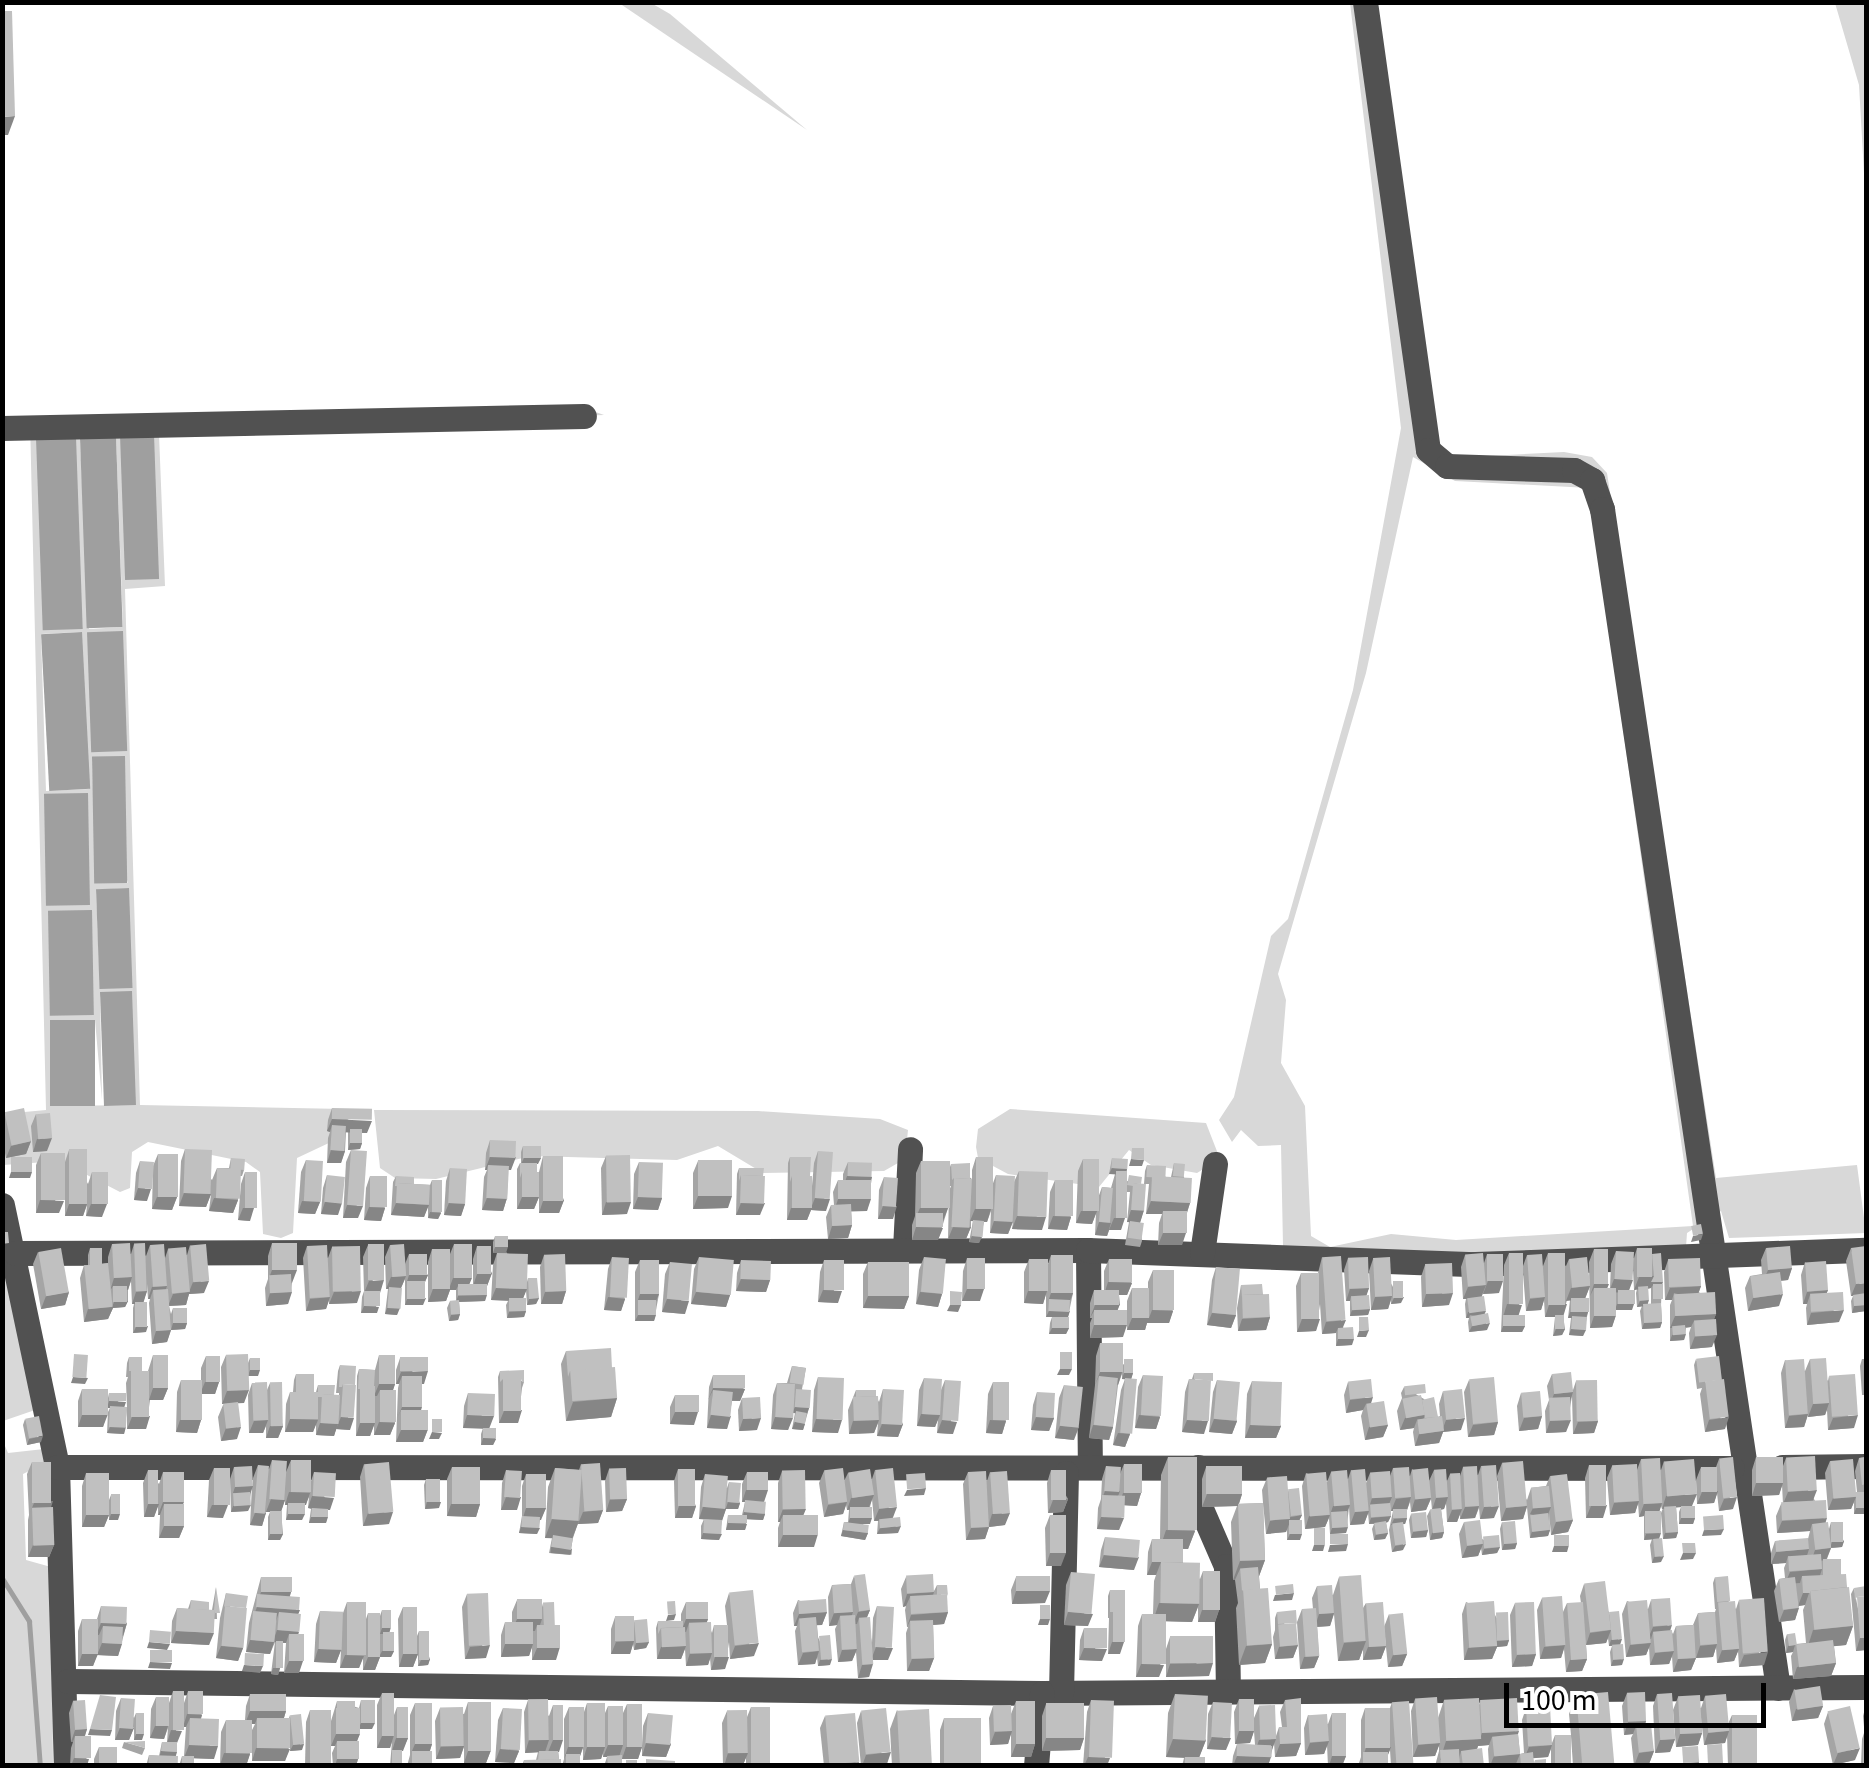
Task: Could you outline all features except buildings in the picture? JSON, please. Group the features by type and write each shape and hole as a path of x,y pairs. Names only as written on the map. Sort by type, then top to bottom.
{"street":[{"path":"1365,2 1428,450 1447,466 1574,470 1598,490 1778,1688"},
{"path":"2,428 584,416"},
{"path":"904,1249 910,1149"},
{"path":"1202,1252 1215,1164"},
{"path":"2,1205 57,1468 68,1681 66,1766"},
{"path":"15,1253 1088,1250 1475,1264 1866,1250"},
{"path":"1036,1766 1051,1693 1078,1463 1088,1250"},
{"path":"57,1468 1078,1463 1198,1467 1866,1466"},
{"path":"1198,1467 1199,1504 1226,1566 1228,1690"},
{"path":"68,1681 1051,1693 1866,1688"}],"shaded area":[{"path":"619,3 651,3 670,14 807,130"},
{"path":"1350,3 1377,3 1434,438 1451,458 1564,452 1592,457 1607,473 1716,1178 1857,1165 1866,1233 1729,1238 1721,1211 1687,1233 1686,1247 1498,1261 1283,1246 1281,1145 1258,1146 1241,1130 1232,1142 1219,1120 1234,1097 1271,936 1288,919 1353,690 1401,428","holes":["1413,457 1455,481 1589,488 1693,1226 1456,1240 1391,1234 1330,1247 1311,1236 1305,1106 1281,1063 1286,1000 1278,974 1366,673"]},
{"path":"1835,3 1866,3 1866,209 1859,85"},
{"path":"582,407 604,415 159,434 165,586 125,589 140,1105 345,1109 331,1142 297,1158 293,1233 281,1238 263,1234 260,1172 246,1162 148,1142 132,1152 130,1188 120,1192 60,1161 3,1165 3,1114 46,1110 30,419","holes":["116,438 123,627 89,629 80,440","81,632 89,789 46,791 41,634","92,758 128,883 96,883","128,888 131,987 100,988 96,890","100,993 134,1105 52,1106 51,1021 95,1020 102,1100"]},
{"path":"154,434 159,579 125,580 120,435"},
{"path":"76,437 83,629 43,630 36,438"},
{"path":"116,437 123,627 87,628 80,438"},
{"path":"123,631 127,751 91,752 87,632"},
{"path":"82,632 90,789 49,791 41,634"},
{"path":"125,756 127,883 94,884 92,757"},
{"path":"88,793 90,905 46,906 44,794"},
{"path":"129,888 132,988 100,989 96,889"},
{"path":"92,910 94,1015 50,1016 48,911"},
{"path":"132,991 136,1105 104,1106 100,992"},
{"path":"50,1020 95,1020 95,1106 50,1106"},
{"path":"1010,1109 1206,1123 1220,1159 1197,1173 1151,1165 1129,1150 1099,1187 1008,1174 978,1158 976,1147 978,1129"},
{"path":"374,1110 758,1111 880,1119 908,1130 905,1159 884,1171 763,1173 718,1146 677,1160 531,1156 436,1179 395,1178 380,1168"},
{"path":"3,1255 35,1410 3,1421"},
{"path":"2,1439 8,1453 44,1449 51,1460 23,1474 26,1560 51,1567 53,1765 3,1765"}],"waterway":[{"path":"2,1578 29,1621 40,1766"}]}
